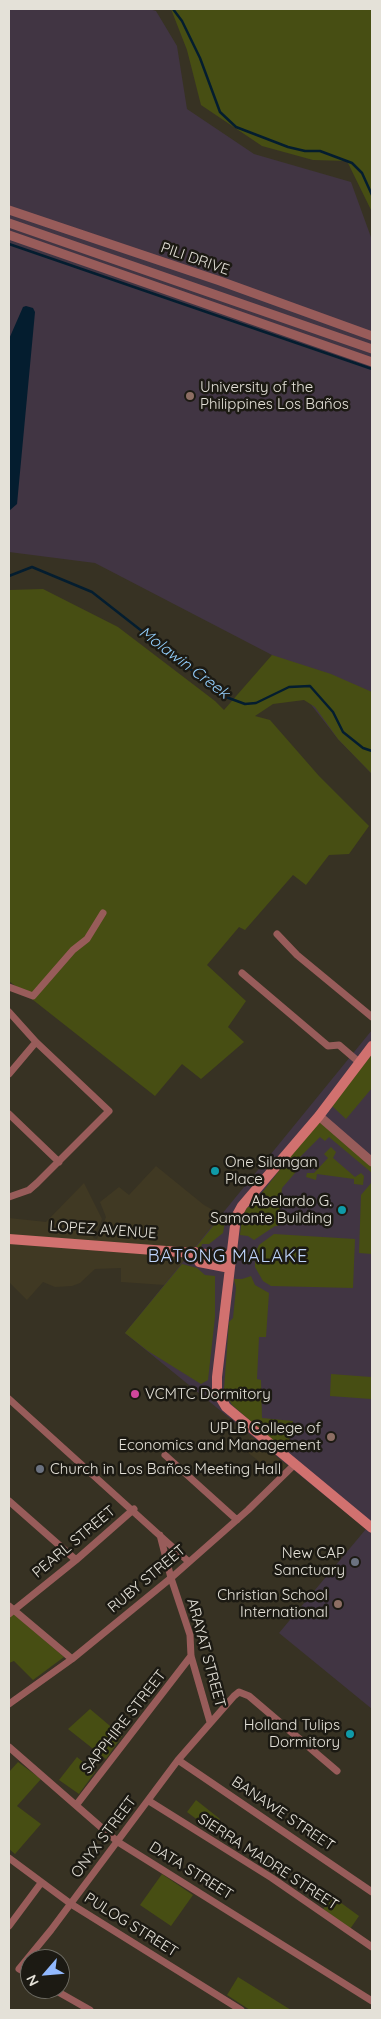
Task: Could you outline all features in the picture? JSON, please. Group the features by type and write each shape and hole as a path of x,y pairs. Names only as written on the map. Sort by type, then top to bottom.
{"main road":[{"path":"372,1046 319,1116 242,1206 236,1217 217,1392 226,1407 372,1528"},
{"name":"LOPEZ AVENUE","path":"9,1239 232,1256"},
{"path":"195,1252 199,1262 230,1268"}],"street":[{"name":"PILI DRIVE","path":"9,210 220,281 372,336"},
{"path":"9,223 372,349"},
{"path":"9,235 372,362"},
{"path":"9,987 33,996 74,950 87,939 102,913"},
{"path":"277,934 297,955 372,1017"},
{"path":"242,973 328,1046 339,1045 360,1063"},
{"path":"9,1012 36,1042 109,1111 60,1162 29,1190 9,1198"},
{"path":"9,1074 36,1042"},
{"path":"9,1114 60,1162"},
{"path":"319,1116 372,1162"},
{"path":"9,1400 134,1509 189,1562"},
{"path":"165,1454 237,1520"},
{"name":"RUBY STREET","path":"9,1704 72,1659 171,1578 237,1520 295,1464"},
{"path":"9,1501 76,1560"},
{"name":"PEARL STREET","path":"10,1610 76,1560 134,1509"},
{"name":"ARAYAT STREET","path":"159,1533 171,1578 190,1635 192,1656 210,1722"},
{"path":"10,1610 72,1659"},
{"name":"SAPPHIRE STREET","path":"77,1804 192,1656"},
{"name":"ONYX STREET","path":"35,1949 118,1842 178,1760 210,1722 239,1692 245,1693 337,1771"},
{"name":"DATA STREET","path":"9,1746 118,1842 372,2001"},
{"name":"BANAWE STREET","path":"178,1760 372,1892"},
{"name":"SIERRA MADRE STREET","path":"148,1801 272,1878 372,1947"},
{"name":"PULOG STREET","path":"10,1862 71,1904 241,2010"},
{"path":"9,1926 41,1884"},
{"path":"70,1999 90,2010"}],"shaded area":[{"name":"University of the Philippines Los Baños","path":"9,9 149,9 156,11 177,46 187,109 254,154 351,182 372,240 372,774 338,739 272,655 95,563 9,552"},
{"path":"372,1030 372,1709 279,1633 366,1529 125,1333"},
{"path":"156,1166 204,1205 222,1215 165,1285 121,1282 121,1268 95,1269 80,1283 72,1286 55,1287 43,1282 27,1300 9,1282 9,1218 46,1222 84,1183 102,1219 93,1238 97,1239 106,1217 100,1202 119,1187 129,1195"},
{"path":"252,1437 287,1465 278,1476 242,1448"}],"green space":[{"path":"171,9 372,9 372,212 347,161 313,160 262,146 201,105 187,50"},
{"path":"43,589 118,627 215,701 224,710 272,655 331,674 372,692 372,774 338,739 315,707 304,700 273,704 255,716 270,720 319,776 369,826 349,854 329,855 306,885 293,875 245,930 239,927 207,965 246,1001 228,1027 244,1042 201,1079 182,1064 155,1096 9,981 9,590"},
{"path":"372,1054 372,1088 346,1119 332,1106"},
{"path":"319,1119 372,1164 372,1173 329,1137 325,1141 320,1137 296,1161 301,1166 282,1188 278,1226 275,1226 254,1240 248,1236 240,1235 242,1217 247,1207 251,1207"},
{"path":"331,1147 336,1152 333,1158 355,1177 361,1173 364,1176 363,1185 354,1184 354,1179 317,1174 316,1180 306,1177 307,1173 314,1173 328,1158 324,1154"},
{"path":"372,1182 372,1254 359,1253 361,1195"},
{"path":"219,1219 225,1222 223,1233 209,1244 202,1244 201,1248 196,1247"},
{"path":"274,1234 355,1239 353,1288 271,1286 263,1281 255,1267 255,1253 259,1245"},
{"path":"182,1264 197,1268 205,1275 215,1276 215,1317 208,1380 201,1384 148,1351 125,1333"},
{"path":"251,1276 255,1285 269,1293 266,1337 259,1337 257,1379 261,1380 262,1418 293,1421 287,1453 232,1405 224,1389 229,1322 233,1318 236,1288 234,1279"},
{"path":"331,1374 371,1377 371,1399 330,1396"},
{"path":"14,1614 64,1657 33,1680 14,1661 9,1663 9,1618"},
{"path":"90,1709 122,1736 106,1759 68,1729"},
{"path":"77,1757 95,1772 79,1794 59,1780"},
{"path":"18,1762 41,1779 17,1806 41,1824 15,1854 9,1849 9,1772"},
{"path":"196,1800 220,1819 211,1830 187,1812"},
{"path":"162,1874 193,1895 171,1926 140,1905"},
{"path":"333,1897 359,1916 350,1929 323,1909"},
{"path":"238,1977 291,2010 250,2010 227,1995"}],"water":[{"path":"23,307 33,308 35,312 17,504 9,511 9,339"}],"waterway":[{"path":"173,9 182,21 200,58 220,112 236,127 288,147 305,151 320,151 352,163 362,173 372,195"},
{"path":"9,244 372,369"},
{"name":"Molawin Creek","path":"9,576 32,567 92,592 226,697 245,704 256,703 289,687 310,686 333,712 343,732 363,748 372,751"}],"place":[{"name":"University of the Philippines Los Baños","path":"190,396"},
{"name":"One Silangan Place","path":"215,1171"},
{"name":"Abelardo G. Samonte Building","path":"342,1210"},
{"name":"VCMTC Dormitory","path":"135,1394"},
{"name":"UPLB College of Economics and Management","path":"331,1437"},
{"name":"Church in Los Baños Meeting Hall","path":"40,1469"},
{"name":"New CAP Sanctuary","path":"355,1562"},
{"name":"Christian School International","path":"338,1604"},
{"name":"Holland Tulips Dormitory","path":"350,1734"}],"district":[{"name":"BATONG MALAKE","path":"228,1257"}]}
